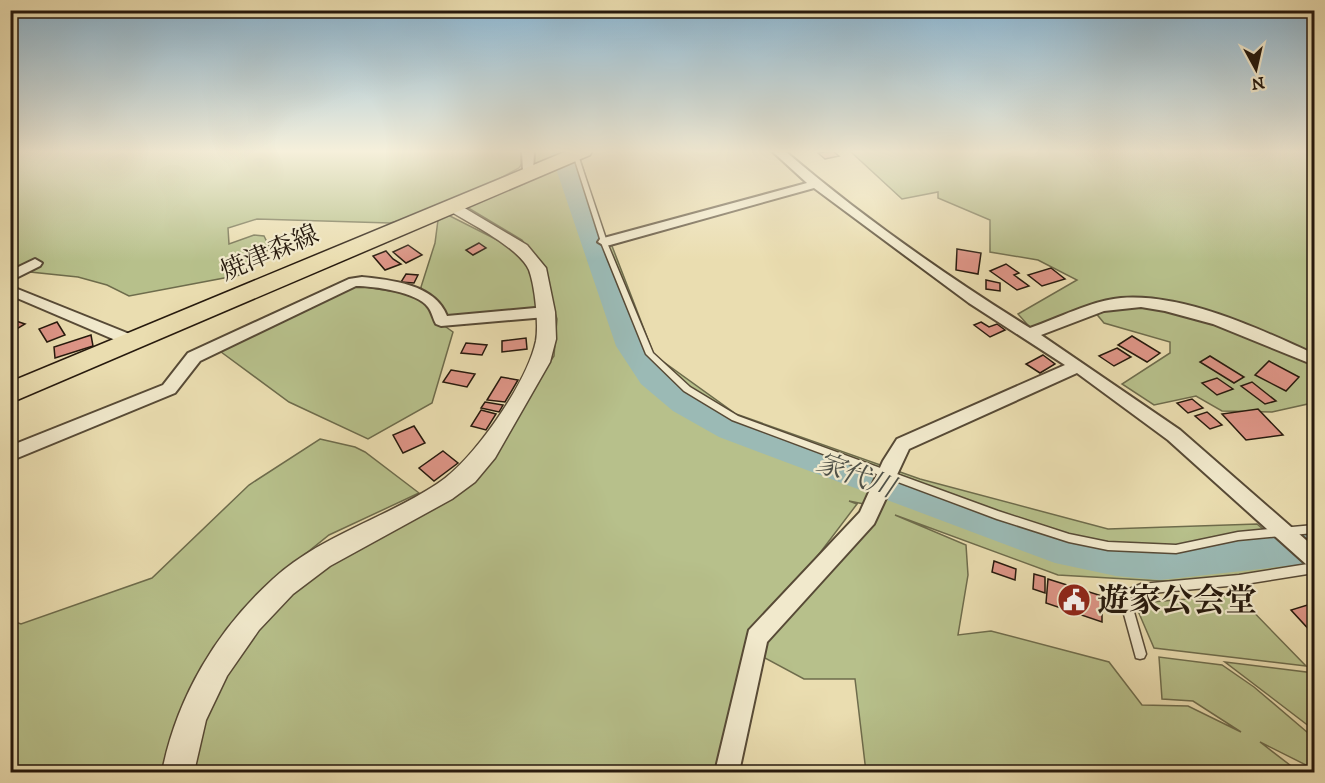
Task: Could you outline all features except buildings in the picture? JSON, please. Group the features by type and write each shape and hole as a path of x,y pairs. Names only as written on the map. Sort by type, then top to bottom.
{"main road":[{"name":"焼津森線","path":"10,393 451,205 482,188"}],"street":[{"path":"605,242 803,188"},
{"path":"821,188 974,300 1078,366 1174,435 1314,558"},
{"path":"178,772 192,718 217,666 249,621 284,586 321,558 444,492 467,475 487,452 540,362 546,339 546,312 537,268 521,249 451,205"},
{"path":"10,277 34,263"},
{"path":"10,454 169,388 194,357 354,282 364,281 418,292 434,303 441,321 546,312"},
{"path":"10,290 132,341"},
{"path":"1029,334 1119,303 1139,302 1171,308 1260,335 1314,360"},
{"path":"727,772 757,637 867,518 878,500 895,454 903,444 1078,366"}],"lane":[{"path":"589,188 605,242 636,325 650,354 687,389 735,418 997,515 1069,538 1108,546 1176,549 1288,535 1314,529"},
{"path":"1140,654 1124,596 1141,589 1239,580 1314,568"}],"green space":[{"path":"11,188 483,188 443,209 390,223 257,219 228,228 229,244 254,235 264,236 270,248 240,275 129,296 107,285 78,277 11,270"},
{"path":"504,188 589,188 605,242 612,246 654,355 736,414 920,479 1108,529 1257,524 1305,565 1239,580 1161,581 1058,575 895,515 966,545 968,575 958,635 991,631 1109,662 1142,705 1188,706 1241,732 1193,701 1162,699 1159,657 1222,665 1254,687 1314,738 1314,769 1260,742 1299,772 866,772 855,679 804,679 754,652 740,715 733,772 180,772 190,725 279,595 472,474 554,356 557,319 541,266 522,240 465,206","holes":["849,501 874,506 810,566 857,504"]},
{"path":"890,188 1314,188 1314,396 1312,403 1272,412 1222,411 1196,396 1154,405 1122,384 1170,353 1170,342 1104,323 1094,311 1034,332 1018,314 1077,280 1038,260 990,252 990,220 938,198 938,192 902,199"},
{"path":"448,215 517,250 538,273 546,307 439,322 453,332 432,403 368,439 289,402 217,349 353,285 423,296 421,287 435,243 438,220"},
{"path":"320,439 355,447 365,452 419,493 329,535 262,589 198,687 177,772 11,772 10,620 21,624 152,578 249,485"},
{"path":"1237,595 1306,666 1154,648 1138,611 1139,603"},
{"path":"1225,662 1314,673 1314,730"}],"waterway":[{"name":"家代川","path":"573,188 629,346 651,377 683,404 730,429 1055,548 1116,561 1160,565 1314,548"}],"place":[{"name":"遊家公会堂","path":"1074,600"}]}
